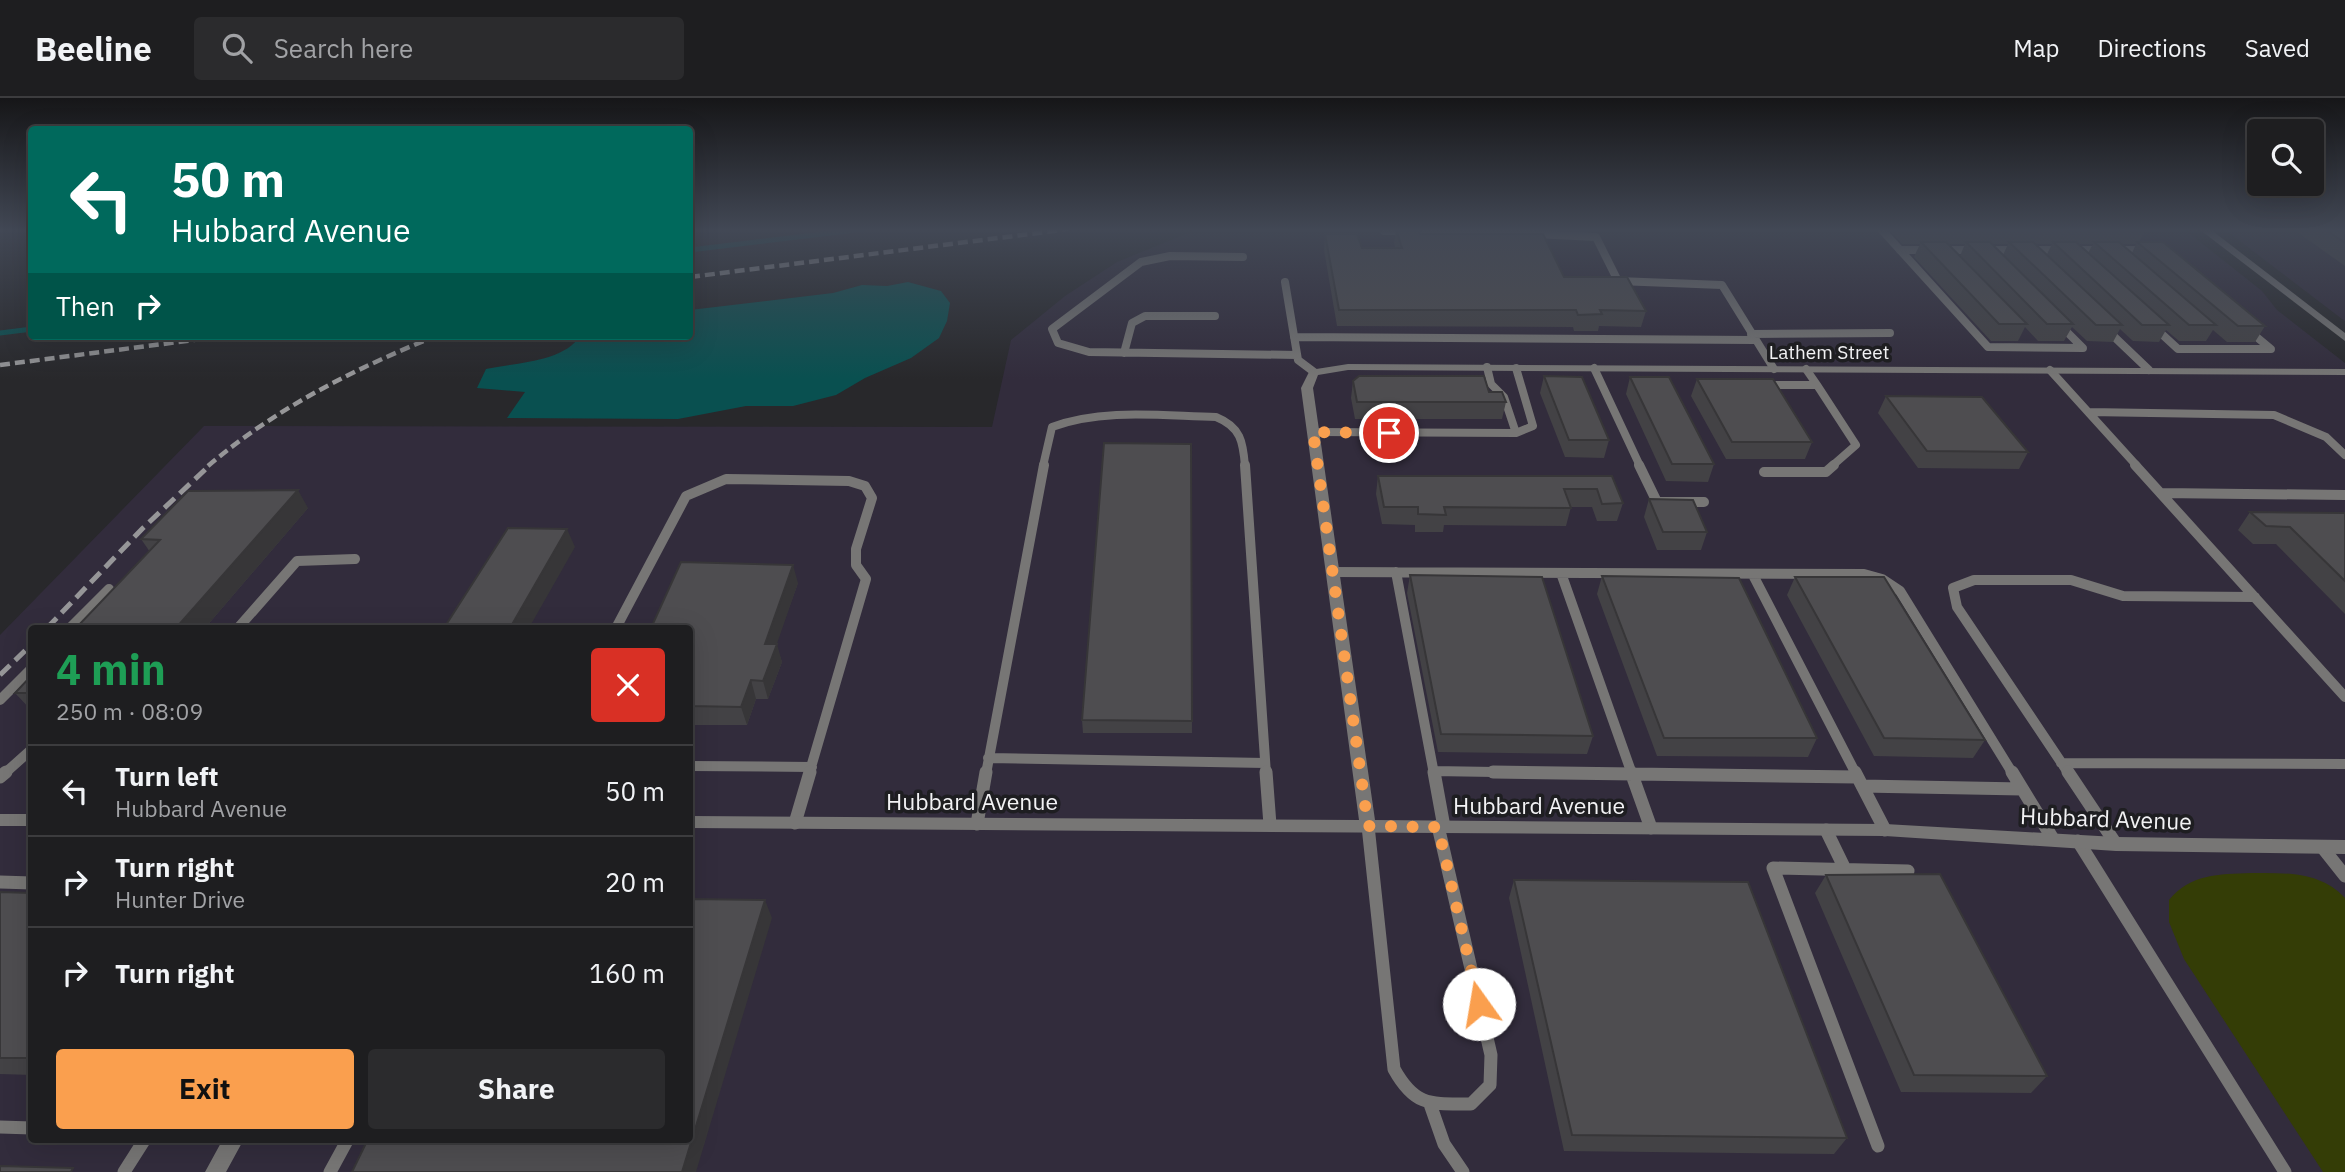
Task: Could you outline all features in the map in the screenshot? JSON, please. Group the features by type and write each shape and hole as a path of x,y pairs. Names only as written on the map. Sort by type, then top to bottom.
{"street":[{"path":"2270,279 2343,335"},
{"name":"Lathem Street","path":"1314,372 1348,366 1594,368 1693,373 1774,369 2345,372"},
{"path":"1314,372 1307,388 1368,826"},
{"path":"0,820 28,820"},
{"name":"Hubbard Avenue","path":"693,822 1885,830 2116,844 2345,847"},
{"path":"215,1172 232,1143"}],"lane":[{"path":"1118,279 1052,328 1058,342 1089,352 1297,355"},
{"path":"1617,279 1722,285 1774,369"},
{"path":"1926,279 1988,347 2083,348 2054,318"},
{"path":"1285,282 1295,328 1298,360 1314,372"},
{"path":"1124,353 1132,323 1145,316 1214,316"},
{"path":"2149,322 2178,349 2271,349 2240,322"},
{"path":"2101,324 2149,370"},
{"path":"1294,337 1753,337 1889,333"},
{"path":"2026,338 2035,348"},
{"path":"2215,340 2226,349"},
{"path":"1487,367 1491,384 1504,397 1516,433"},
{"path":"1313,432 1516,433 1533,426 1516,368"},
{"path":"1594,368 1657,502 1704,502"},
{"path":"1764,472 1826,472 1856,444 1806,369"},
{"path":"2050,370 2345,697"},
{"path":"1751,385 1816,385"},
{"path":"2089,412 2274,415 2326,438 2345,456"},
{"path":"977,824 1030,530 1052,427 1060,422 1085,418 1216,417 1230,422 1243,441 1270,825"},
{"path":"618,625 686,496 726,479 849,481 865,486 872,498 856,549 856,565 866,579 795,823"},
{"path":"2161,493 2345,495"},
{"path":"241,625 297,561 355,559"},
{"path":"1331,572 1864,574 1882,579 1900,591 2053,839"},
{"path":"1368,826 1394,1069 1405,1092 1430,1104 1471,1104 1490,1085 1491,1055 1441,827 1396,572"},
{"path":"1562,573 1651,828"},
{"path":"1753,575 1885,830"},
{"path":"2116,844 1957,607 1954,588 1974,580 2071,580 2123,596 2255,597"},
{"path":"73,625 109,589"},
{"path":"0,700 28,672"},
{"path":"1,773 28,752"},
{"path":"988,758 1265,763"},
{"path":"2061,763 2345,764"},
{"path":"693,766 812,767"},
{"path":"1433,771 1632,773 2022,789"},
{"path":"1826,830 1845,869"},
{"path":"2078,841 2285,1172"},
{"path":"2322,847 2345,876"},
{"path":"1878,1146 1773,868 1908,871"},
{"path":"0,882 28,883"},
{"path":"1430,1104 1444,1144 1463,1172"},
{"path":"0,1128 28,1128"},
{"path":"124,1172 142,1143"},
{"path":"330,1172 346,1143"}],"shaded area":[{"path":"1091,279 2247,279 2262,291 2277,310 2345,363 2345,1172 0,1172 0,635 204,426 992,427 1011,340 1065,296"},
{"path":"2290,279 2345,279 2345,321"}],"green space":[{"path":"2251,873 2313,878 2335,889 2345,898 2345,1172 2323,1172 2184,959 2169,922 2169,900 2186,885 2206,877"}],"water":[{"path":"908,282 941,291 950,303 947,321 939,338 911,358 865,378 836,395 793,406 746,406 678,419 507,418 525,392 477,388 486,369 551,356 573,345 577,340 693,340 693,310 833,293 862,285 887,286"}],"building":[{"path":"1333,279 1628,279 1646,311 1600,310 1602,314 1578,315 1576,310 1339,310"},
{"path":"1956,279 1983,279 2027,324 1999,324"},
{"path":"2003,279 2028,279 2073,324 2047,324"},
{"path":"2048,279 2073,279 2122,325 2096,325"},
{"path":"2093,279 2118,279 2169,325 2142,325"},
{"path":"2136,279 2162,279 2216,325 2189,325"},
{"path":"2182,279 2208,279 2265,326 2238,326"},
{"path":"1359,376 1484,376 1489,392 1502,392 1506,402 1357,402 1353,381"},
{"path":"1544,376 1582,377 1609,440 1569,440"},
{"path":"1630,377 1669,377 1714,464 1672,464"},
{"path":"1697,379 1773,379 1812,442 1732,442"},
{"path":"1886,396 1982,397 2028,452 1927,451"},
{"path":"1104,443 1191,444 1192,721 1082,720"},
{"path":"1378,476 1612,476 1623,503 1602,504 1597,489 1564,489 1571,508 1444,507 1446,515 1418,514 1418,507 1384,507"},
{"path":"298,490 179,625 79,625 160,540 141,539 188,491"},
{"path":"1649,499 1693,500 1707,532 1663,532"},
{"path":"2250,512 2345,513 2345,581 2290,527 2266,526"},
{"path":"508,528 567,529 512,625 446,625"},
{"path":"681,562 793,565 765,644 777,644 763,681 751,680 741,707 693,706 693,625 652,625"},
{"path":"1410,575 1542,577 1593,736 1441,734"},
{"path":"1602,576 1739,578 1817,738 1664,738"},
{"path":"1795,577 1884,577 1985,740 1884,738"},
{"path":"28,679 28,693 15,693"},
{"path":"1940,874 2047,1076 1914,1075 1826,875"},
{"path":"1514,880 1748,882 1847,1138 1572,1135"},
{"path":"0,892 28,893 28,1058 0,1058"},
{"path":"693,899 765,900 693,1136"},
{"path":"366,1143 691,1143 682,1172 352,1172"},
{"path":"0,1166 73,1168 71,1172 0,1172"}],"waterway":[{"path":"0,333 28,330"}],"railway":[{"path":"0,365 194,340"},
{"path":"208,466 288,408 346,376 427,340"},
{"path":"50,625 143,528 210,465"},
{"path":"0,675 28,648"}],"route":[{"path":"1389,433 1313,432 1368,826 1438,827 1479,1004"}]}
